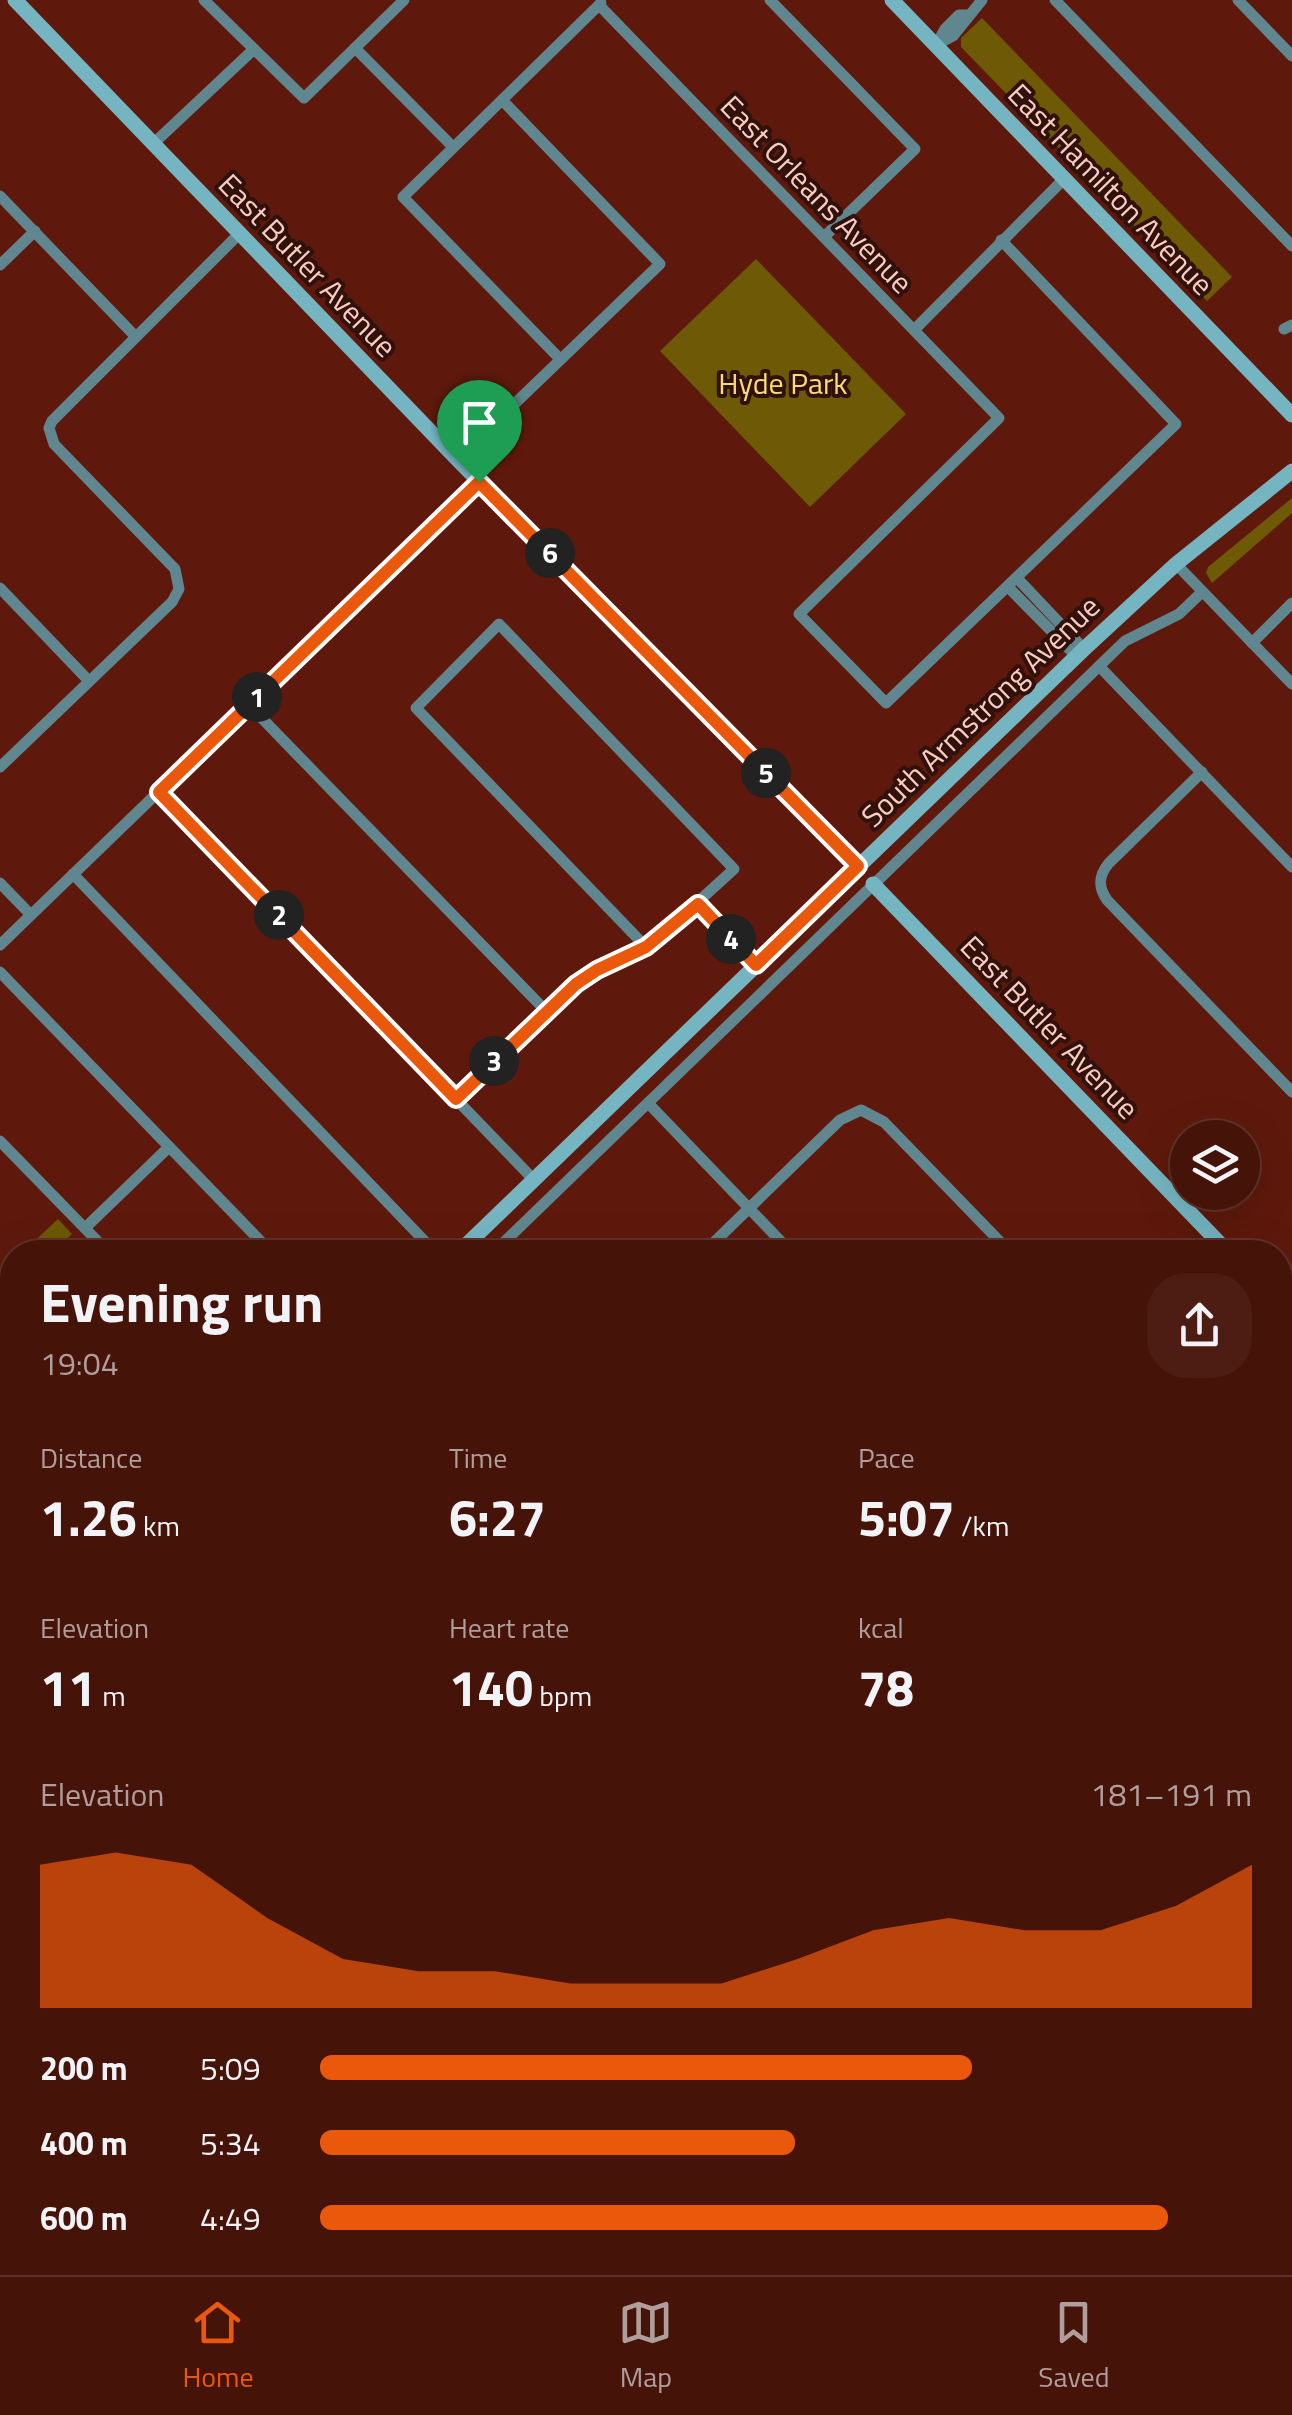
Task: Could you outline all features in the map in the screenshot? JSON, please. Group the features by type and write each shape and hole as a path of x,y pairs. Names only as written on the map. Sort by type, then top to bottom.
{"street":[{"path":"0,12 14,0"},
{"name":"East Butler Avenue","path":"14,0 479,482 858,866"},
{"path":"204,0 304,98 398,2"},
{"path":"770,0 915,149 824,237"},
{"name":"East Hamilton Avenue","path":"892,0 1292,415"},
{"path":"936,45 953,36 982,0"},
{"path":"1055,0 1292,246"},
{"path":"1238,0 1292,56"},
{"path":"560,359 403,197 601,3"},
{"name":"East Orleans Avenue","path":"601,3 999,418 799,614 886,703 1012,582"},
{"path":"355,48 453,148"},
{"path":"153,144 254,49"},
{"path":"457,459 660,264 502,100"},
{"path":"914,330 1063,180"},
{"path":"0,196 136,336"},
{"path":"0,265 34,231"},
{"path":"0,767 172,602 180,582 174,569 54,444 49,428 56,415 240,233"},
{"path":"1001,240 1176,424 1012,582 1080,653"},
{"name":"South Armstrong Avenue","path":"471,1240 1080,653 1176,564 1292,471"},
{"path":"0,945 479,482"},
{"path":"1176,564 1292,684"},
{"path":"0,588 90,681"},
{"name":"South Armstrong Avenue","path":"506,1240 1130,637 1179,614 1202,592"},
{"path":"1252,643 1292,603"},
{"path":"456,1099 586,977 646,947 734,869 500,624 416,708 646,947"},
{"path":"1099,666 1292,866"},
{"path":"249,704 546,1012"},
{"path":"1202,772 1109,863 1100,879 1107,900 1292,1092"},
{"path":"159,792 534,1180"},
{"path":"74,874 424,1240"},
{"path":"0,884 31,915"},
{"name":"East Butler Avenue","path":"873,884 1216,1240"},
{"path":"698,904 756,965"},
{"path":"0,972 258,1240"},
{"path":"648,1104 780,1240"},
{"path":"716,1240 840,1120 861,1110 884,1122 998,1240"},
{"path":"0,1141 96,1240"},
{"path":"85,1228 169,1147"}],"green space":[{"path":"982,18 1232,277 1207,301 961,47 961,38"},
{"name":"Hyde Park","path":"756,259 906,414 810,507 660,351"},
{"path":"1292,498 1292,513 1212,583 1206,573 1208,567"},
{"path":"58,1219 72,1234 66,1240 36,1240"}],"route":[{"path":"479,482 858,866 756,965 698,904 646,947 576,984 456,1099 159,792 479,482"}]}
